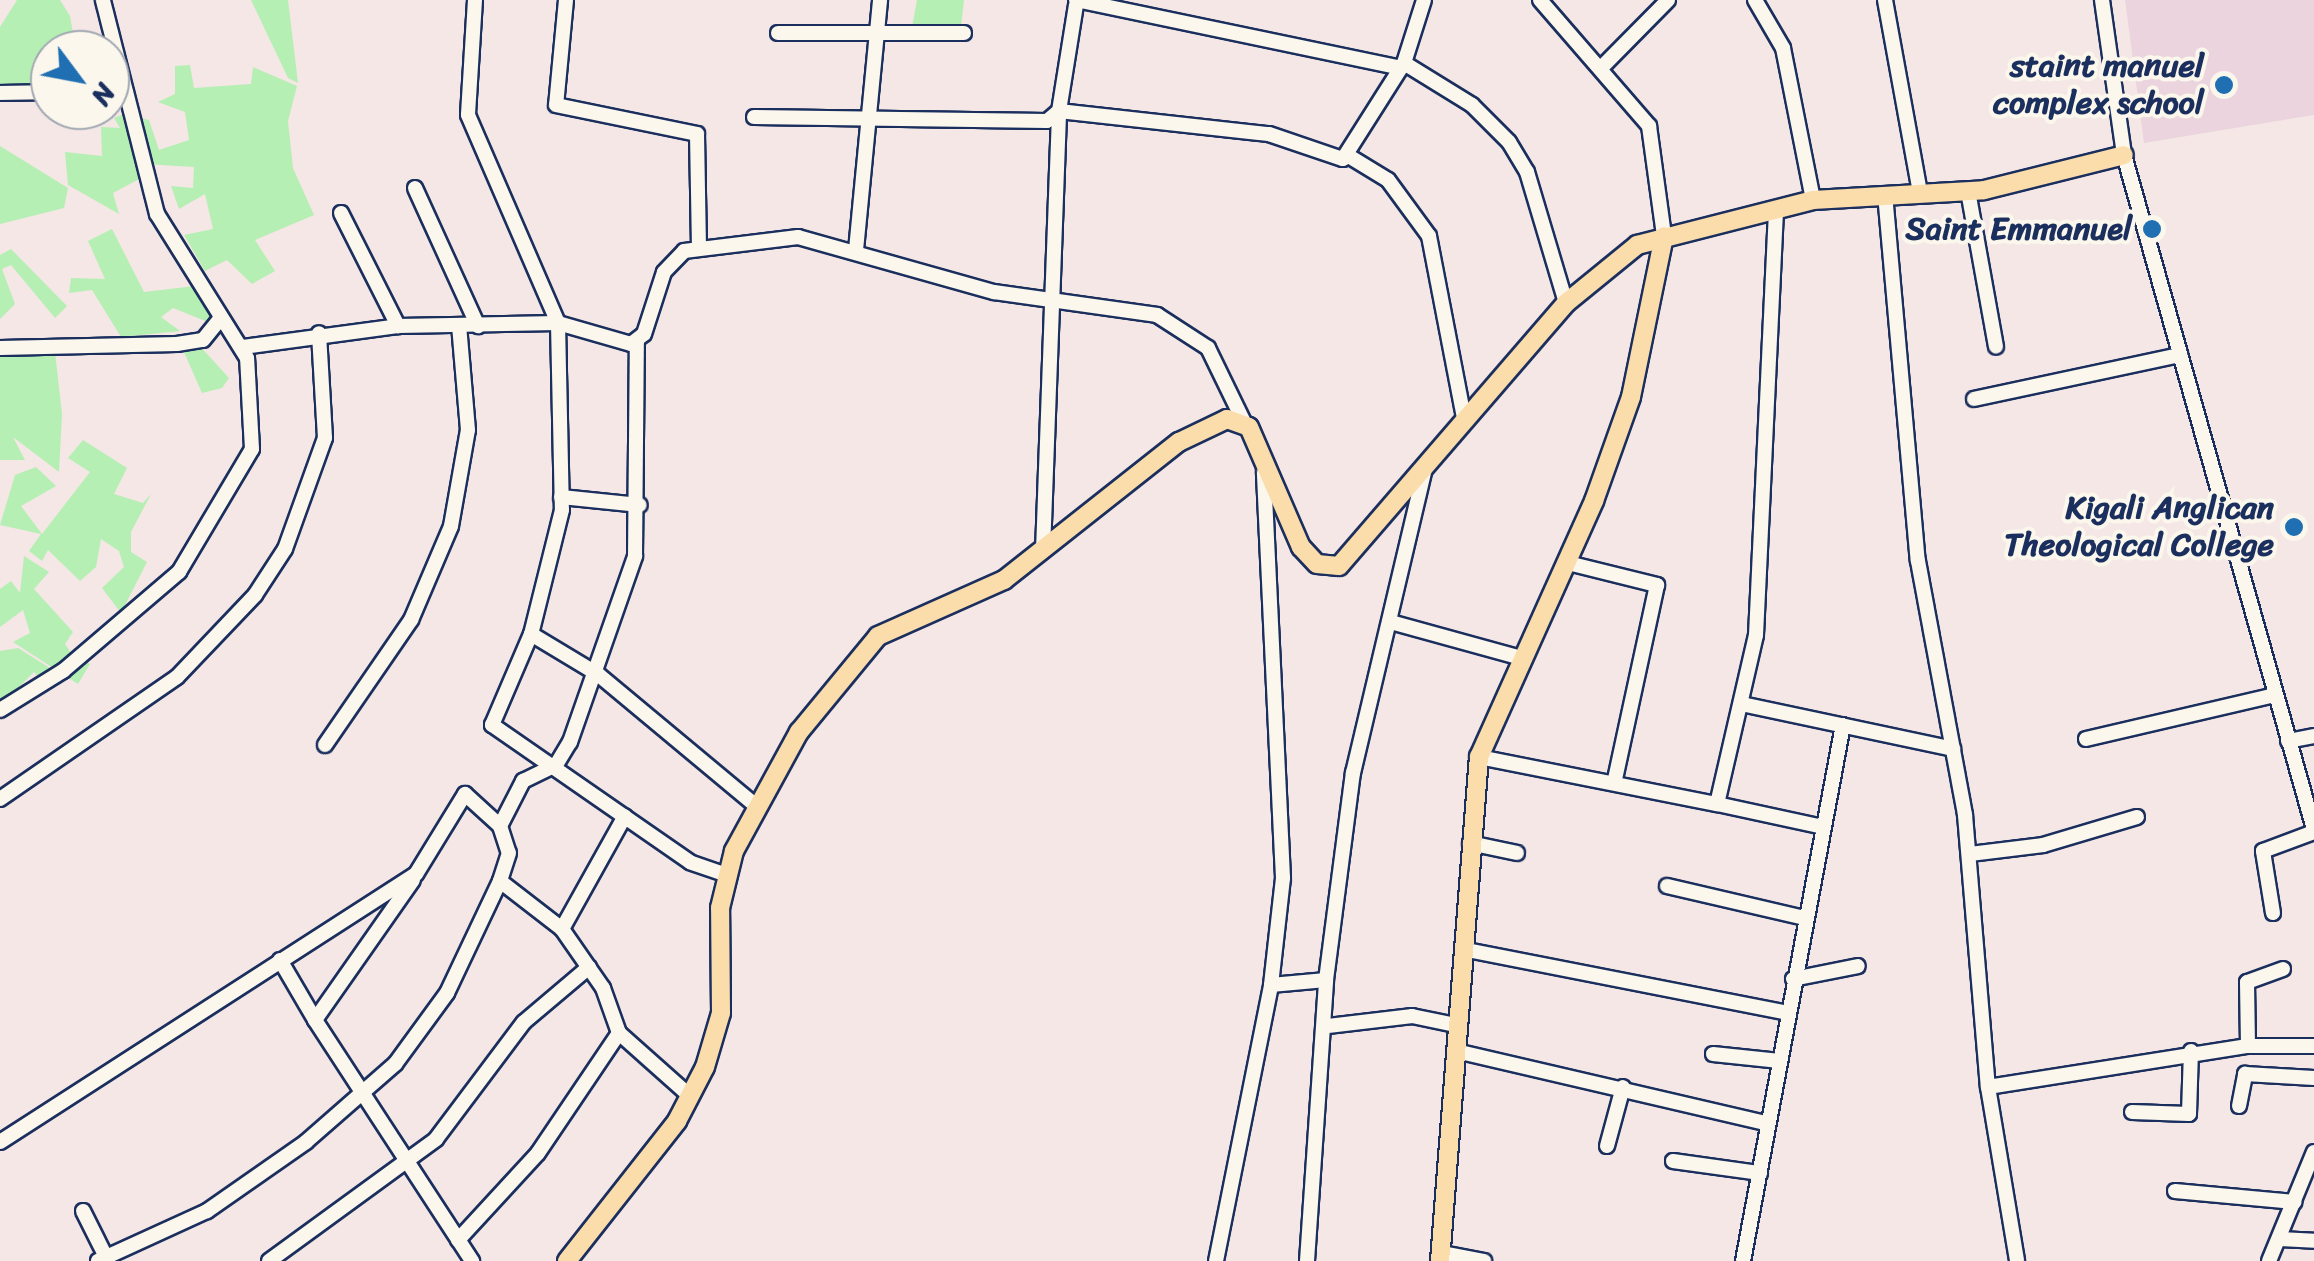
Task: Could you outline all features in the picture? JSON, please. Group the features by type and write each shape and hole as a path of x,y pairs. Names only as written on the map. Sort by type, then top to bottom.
{"main road":[{"path":"568,1261 690,1096 720,1012 727,876 756,806 823,698 878,636 975,596 1043,552 1179,442 1226,419 1244,422 1301,548 1329,568 1351,557 1427,457 1566,304 1618,256 1664,236 1813,200 1968,190 2124,155"},
{"path":"1441,1257 1478,757 1518,657 1568,562 1630,397 1664,236"}],"street":[{"path":"103,0 108,30"},
{"path":"475,0 468,115 558,323 560,497 531,634 492,726 556,764 690,862 727,876"},
{"path":"566,0 556,105 697,134 699,245"},
{"path":"856,250 880,0"},
{"path":"754,117 1046,120 1059,111 1269,134 1336,160 1347,155 1403,65 1424,0"},
{"path":"1540,0 1602,68 1656,144 1664,236"},
{"path":"1602,68 1668,0"},
{"path":"1755,0 1783,48 1813,200"},
{"path":"1885,0 1920,193"},
{"path":"2102,0 2124,155 2314,830 2263,851 2273,913"},
{"path":"1043,552 1056,296 1059,111 1076,3 1257,32 1403,65 1472,105 1509,142 1566,304"},
{"path":"778,32 878,36 964,33"},
{"path":"0,94 30,93"},
{"path":"0,710 162,589 219,516 252,449 254,390 243,346 220,320 156,214 130,130"},
{"path":"1347,155 1388,180 1429,236 1464,417"},
{"path":"414,188 478,326"},
{"path":"1968,190 1996,347"},
{"path":"1885,194 1918,561 1970,854 1988,1087 2017,1261"},
{"path":"1718,804 1742,704 1760,589 1764,326 1776,208"},
{"path":"341,214 398,326"},
{"path":"500,826 523,781 556,764 599,675 640,505 637,341 664,272 699,245 774,236 856,250 994,292 1131,307 1197,336 1244,422"},
{"path":"0,348 177,344 203,340 220,320"},
{"path":"243,346 319,333 398,326 558,323 610,342 637,341"},
{"path":"325,745 411,620 451,526 468,430 459,326"},
{"path":"0,799 176,676 255,595 285,549 326,438 319,333"},
{"path":"1974,399 2180,356"},
{"path":"1307,1261 1328,1026 1326,980 1353,773 1427,457"},
{"path":"1216,1261 1271,985 1285,840 1272,730 1264,472"},
{"path":"560,497 640,505"},
{"path":"1568,562 1657,585 1615,780"},
{"path":"1391,622 1518,657"},
{"path":"531,634 599,675 756,806"},
{"path":"2086,739 2275,695"},
{"path":"1742,704 1953,749"},
{"path":"1742,1261 1819,826 1842,725"},
{"path":"2288,742 2314,736"},
{"path":"1478,757 1615,780 1819,826"},
{"path":"83,1210 103,1260 207,1211 368,1091 447,993 500,881 509,853 500,826 465,794 416,874 315,1020"},
{"path":"562,929 625,816"},
{"path":"1970,854 2043,845 2137,816"},
{"path":"1470,843 1517,853"},
{"path":"0,1142 416,874"},
{"path":"500,881 562,929 589,967 619,1033 690,1096"},
{"path":"1667,886 1805,918"},
{"path":"1462,949 1788,1013"},
{"path":"280,960 315,1020 368,1091 472,1261"},
{"path":"1793,979 1858,966"},
{"path":"269,1261 447,1126 524,1022 589,967"},
{"path":"2248,1046 2247,982 2283,969"},
{"path":"1271,985 1326,980"},
{"path":"1328,1026 1412,1016 1456,1024"},
{"path":"458,1240 538,1153 619,1033"},
{"path":"1988,1087 2191,1051 2314,1046"},
{"path":"1456,1051 1765,1123"},
{"path":"2132,1112 2189,1114 2191,1051"},
{"path":"1713,1054 1780,1061"},
{"path":"2239,1106 2245,1074 2314,1078"},
{"path":"1607,1146 1623,1087"},
{"path":"2269,1261 2294,1202 2308,1188 2314,1152"},
{"path":"1673,1161 1760,1173"},
{"path":"2174,1191 2294,1202"},
{"path":"2280,1239 2314,1241"},
{"path":"1441,1257 1484,1261"}],"shaded area":[{"name":"staint manuel complex school","path":"2125,0 2314,0 2314,115 2144,143"}],"green space":[{"path":"17,0 60,0 70,16 72,30 30,30 30,88 0,89 0,27"},
{"path":"251,0 288,0 298,83 288,78"},
{"path":"917,0 964,0 961,27 912,27"},
{"path":"190,65 194,88 251,84 253,67 297,86 288,121 293,168 314,215 255,240 275,271 252,284 227,260 205,271 184,235 213,229 205,194 179,209 171,186 193,188 194,167 144,164 143,177 113,193 119,214 68,185 65,152 102,156 101,130 130,130 130,115 149,120 159,150 189,140 185,112 158,102 175,94 175,66"},
{"path":"0,146 68,188 64,208 0,224"},
{"path":"112,229 144,292 195,286 215,325 173,308 161,317 180,331 121,337 92,290 69,293 71,278 105,279 88,241"},
{"path":"11,249 67,306 55,318 11,265 2,269 15,304 0,319 0,255"},
{"path":"189,334 229,378 222,388 202,393 180,343"},
{"path":"54,343 62,414 59,472 13,437 25,460 0,460 0,353"},
{"path":"83,440 127,468 114,494 143,503 151,494 131,532 131,552 147,562 121,613 102,588 124,567 119,551 101,539 96,567 80,581 48,550 42,561 29,551 41,534 0,525 15,475 36,467 56,486 21,506 42,534 90,472 68,458"},
{"path":"24,556 49,572 34,589 73,632 65,644 73,656 90,664 78,684 13,642 30,633 23,610 0,627 0,589 11,581 20,593"},
{"path":"18,648 53,670 40,679 34,672 0,706 0,651"}],"place":[{"name":"staint manuel complex school","path":"2224,85"},
{"name":"Saint Emmanuel","path":"2152,229"},
{"name":"Kigali Anglican Theological College","path":"2294,527"}]}
